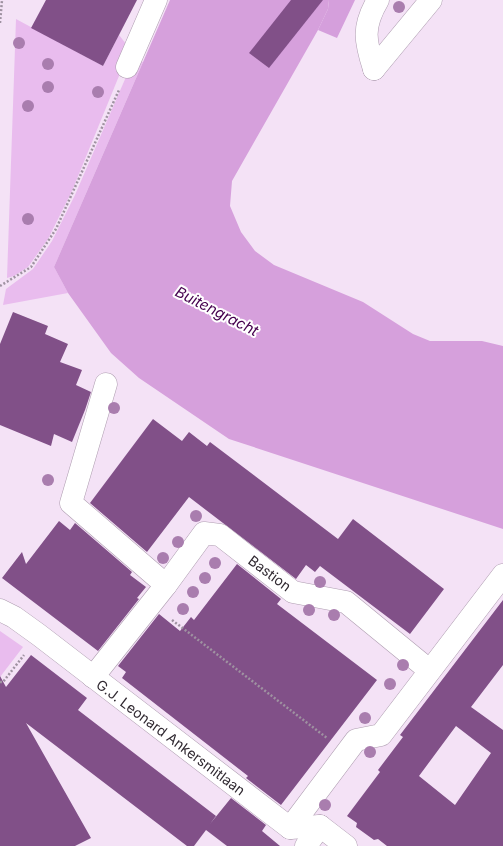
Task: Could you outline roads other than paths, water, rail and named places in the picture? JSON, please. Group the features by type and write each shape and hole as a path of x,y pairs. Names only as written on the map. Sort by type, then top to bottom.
{"street":[{"path":"128,67 156,0"},
{"path":"378,0 369,15 365,34 367,48 374,69 431,0"},
{"path":"106,384 71,503 166,585"},
{"name":"Bastion","path":"93,677 166,585 204,533 220,535 293,592 346,602 429,670"},
{"path":"290,828 356,740 381,735 429,670 503,575"},
{"name":"G.J. Leonard Ankersmitlaan","path":"0,610 14,617 39,635 290,828"},
{"path":"290,828 320,826 346,846"},
{"path":"306,846 320,826"}],"water":[{"name":"Buitengracht","path":"170,0 329,0 328,9 318,30 232,181 230,206 241,232 255,251 274,265 363,302 413,334 430,341 482,341 503,346 503,529 229,439 139,378 111,353 68,293 54,267"}]}
